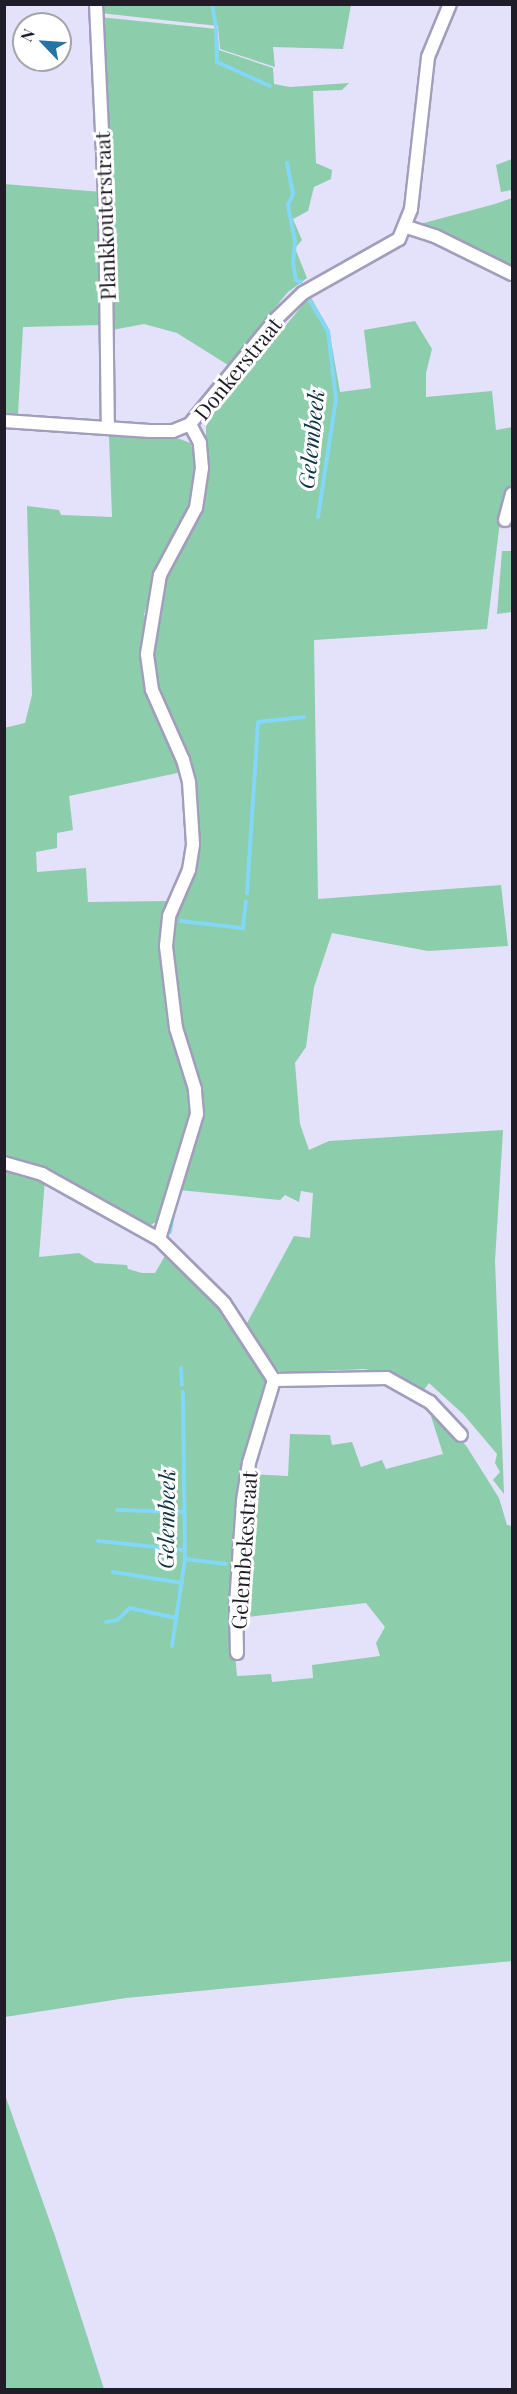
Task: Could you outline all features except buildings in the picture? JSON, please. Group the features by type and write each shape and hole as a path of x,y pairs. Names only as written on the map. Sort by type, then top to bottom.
{"street":[{"name":"Plankkouterstraat","path":"96,4 105,192 108,428"},
{"path":"450,4 428,57 407,227 435,236 513,274"},
{"name":"Donkerstraat","path":"4,421 173,431 190,424 288,306 328,277 399,239 407,227"},
{"path":"159,1239 197,1114 195,1089 176,1028 166,938 169,916 189,870 192,844 189,782 183,760 152,690 147,654 160,575 191,524 200,489 200,443 190,424"},
{"path":"505,520 513,494"},
{"path":"4,1163 42,1173 159,1239 224,1303 274,1380 387,1378 430,1402 461,1435"},
{"name":"Gelembekestraat","path":"237,1653 236,1605 246,1482 274,1380"}],"green space":[{"path":"100,4 351,5 343,49 273,47 275,67 220,49 218,26 100,13"},
{"path":"99,17 217,29 219,50 273,68 274,84 290,87 349,83 342,90 313,91 316,163 332,170 331,179 314,187 308,211 293,219 302,240 295,248 307,278 288,292 228,365 177,333 144,324 112,330"},
{"path":"512,159 512,190 501,192 496,165"},
{"path":"4,184 101,192 102,325 23,327 18,414 5,413"},
{"path":"512,198 512,268 420,224 495,204"},
{"path":"310,296 329,329 340,392 371,388 364,330 415,321 432,349 426,373 426,397 492,391 496,430 512,427 512,482 499,529 487,629 314,640 318,899 501,885 508,946 428,951 332,933 314,987 306,1047 295,1063 300,1124 309,1150 329,1141 503,1130 495,1261 504,1494 493,1480 500,1472 495,1463 497,1454 464,1415 429,1383 423,1391 390,1374 364,1369 282,1373 270,1365 254,1340 246,1325 294,1236 310,1238 313,1193 301,1191 299,1202 285,1195 280,1200 179,1190 202,1112 195,1068 178,1009 172,926 193,875 194,779 186,753 161,705 153,708 182,772 69,796 73,830 57,833 57,848 36,852 37,872 86,868 88,902 171,901 160,929 164,985 171,1028 188,1079 192,1114 159,1220 149,1226 140,1223 53,1172 5,1158 4,728 25,723 32,695 27,506 59,510 61,515 112,517 109,436 180,439 190,443 195,453 195,492 184,523 159,564 144,615 154,619 163,580 197,520 206,491 206,423"},
{"path":"502,551 512,551 512,612 497,614"},
{"path":"5,1168 45,1179 39,1257 79,1253 95,1263 127,1265 128,1269 142,1273 155,1273 166,1254 222,1306 267,1375 267,1387 245,1454 232,1620 237,1676 271,1674 272,1682 313,1678 312,1665 380,1656 376,1643 385,1627 366,1603 240,1618 250,1474 288,1476 290,1434 330,1435 332,1445 352,1442 361,1467 382,1460 386,1469 443,1454 431,1416 437,1411 467,1447 499,1498 507,1525 512,1526 512,1961 126,1998 5,2017"},
{"path":"4,2092 56,2239 104,2389 5,2389"}],"waterway":[{"name":"Gelembeek","path":"212,4 216,26"},
{"name":"Gelembeek","path":"216,29 217,62 270,86"},
{"name":"Gelembeek","path":"287,163 293,194 288,205 295,241 293,263 296,280 301,282"},
{"name":"Gelembeek","path":"308,298 328,331 336,399 318,517"},
{"name":"Gelembeek","path":"247,893 258,722 304,717"},
{"name":"Gelembeek","path":"181,921 243,928 246,901"},
{"name":"Gelembeek","path":"195,1139 200,1123"},
{"name":"Gelembeek","path":"170,1232 173,1212"},
{"name":"Gelembeek","path":"181,1368 182,1385"},
{"name":"Gelembeek","path":"172,1646 185,1559 183,1392"},
{"path":"117,1510 185,1512"},
{"path":"98,1541 185,1550"},
{"path":"185,1559 226,1564"},
{"path":"113,1572 182,1583"},
{"path":"106,1622 117,1620 130,1608 176,1618"}]}
